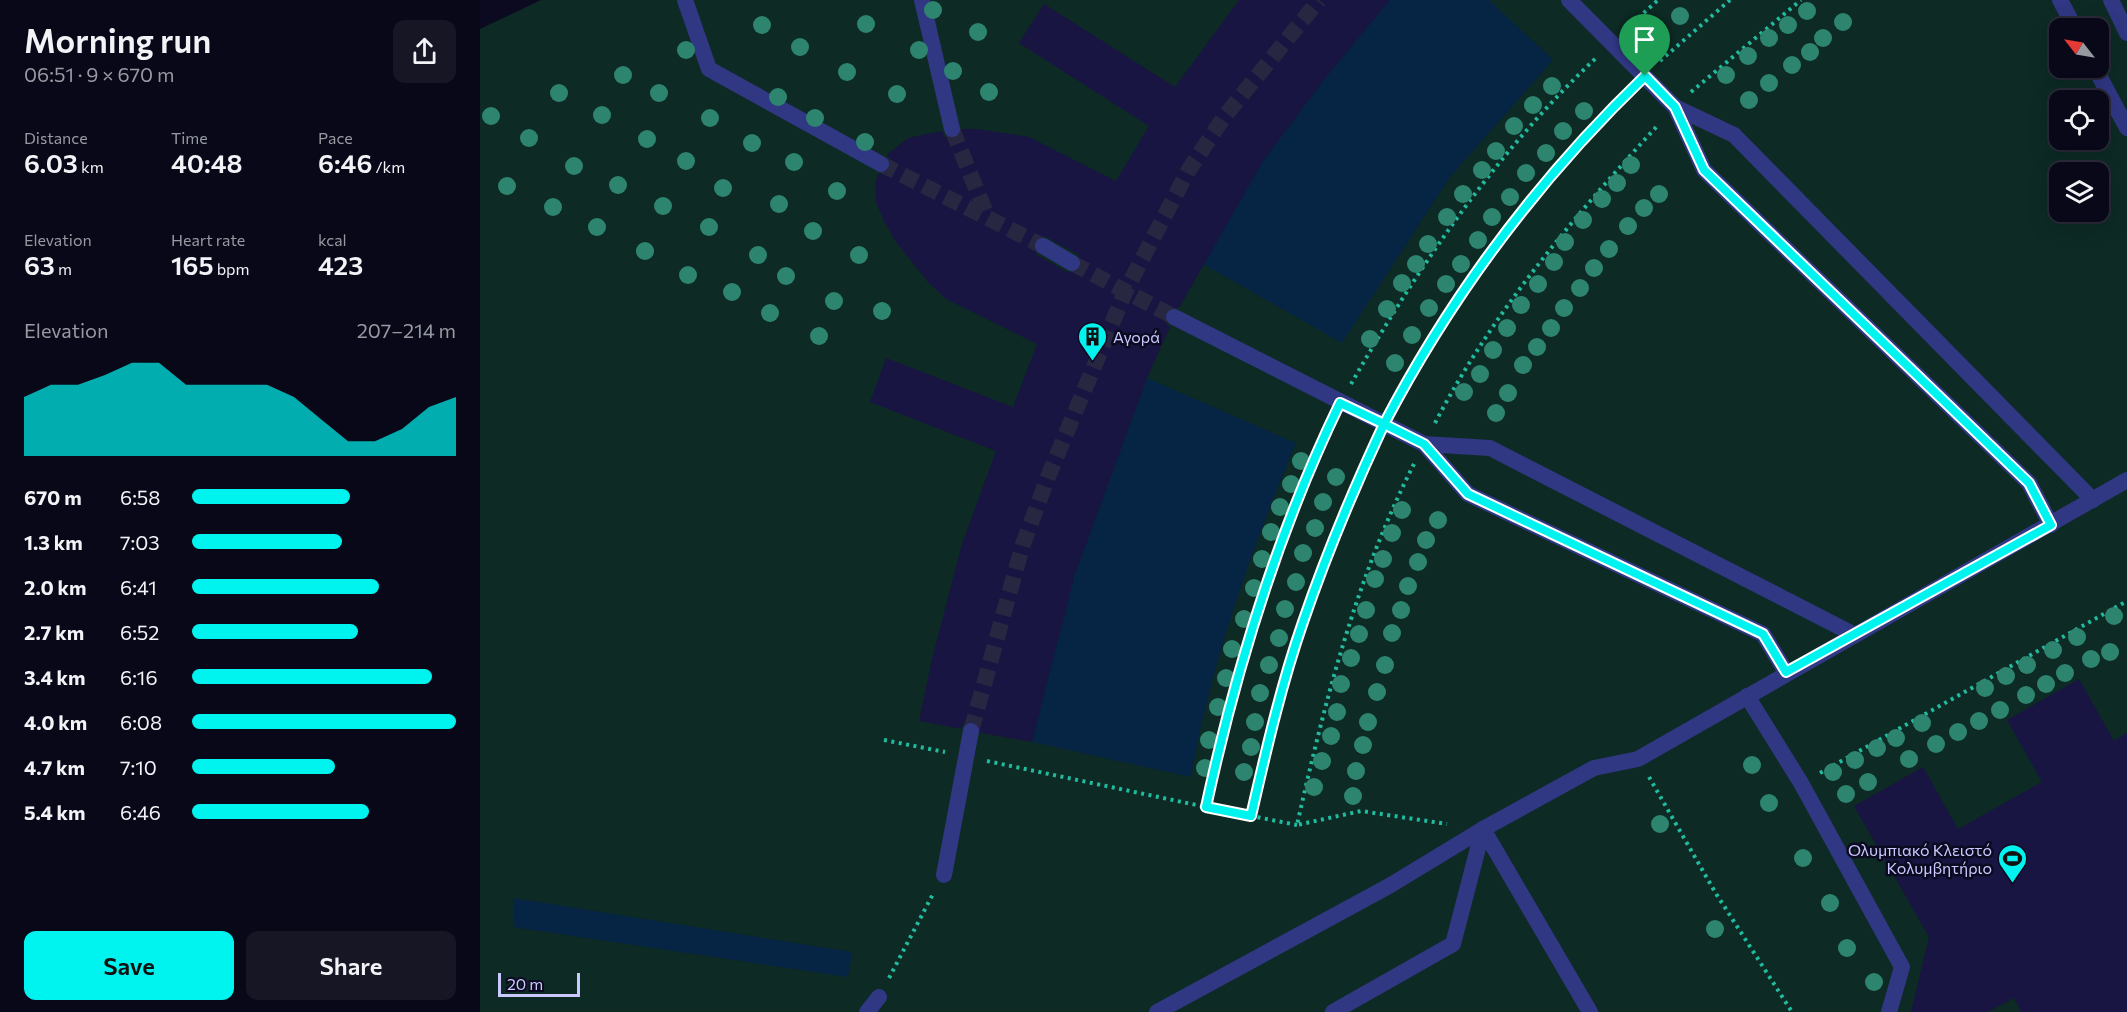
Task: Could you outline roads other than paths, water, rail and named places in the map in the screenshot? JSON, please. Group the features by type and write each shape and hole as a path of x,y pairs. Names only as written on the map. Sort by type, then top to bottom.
{"street":[{"path":"685,0 709,69 881,164"},
{"path":"922,0 952,129"},
{"path":"1569,0 1675,107 1704,170 2029,483 2051,525"},
{"path":"2060,0 2070,18"},
{"path":"2111,0 2127,33"},
{"path":"2100,78 2127,128"},
{"path":"1675,107 1734,135 2093,500"},
{"path":"1043,246 1072,263"},
{"path":"1174,317 1424,444 1468,494 1763,634 1786,672"},
{"path":"1424,444 1490,448 1855,635"},
{"path":"1157,1012 1389,886 1483,829 1594,768 1638,759 1786,672 2051,525 2127,480"},
{"path":"1747,696 1801,783 1902,967 1889,1012"},
{"path":"944,875 971,731"},
{"path":"1332,1012 1453,944 1483,829"},
{"path":"1483,829 1590,1012"},
{"path":"867,1012 879,997"}],"water":[{"path":"1390,0 1489,0 1553,60 1450,177 1342,343 1203,264 1263,161 1326,77"},
{"path":"1147,378 1296,443 1263,525 1234,607 1199,734 1191,777 1032,742 1074,577"},
{"path":"513,898 852,952 848,977 513,927"}],"tunnel":[{"path":"971,731 1023,544 1050,472 1126,290 1188,171 1224,117 1319,0"},
{"path":"952,129 988,218"},
{"path":"881,164 1043,246"},
{"path":"1072,263 1174,317"}],"place":[{"name":"Αγορά","path":"1092,362"},
{"name":"Ολυμπιακό Κλειστό Κολυμβητήριο","path":"2013,884"}]}
